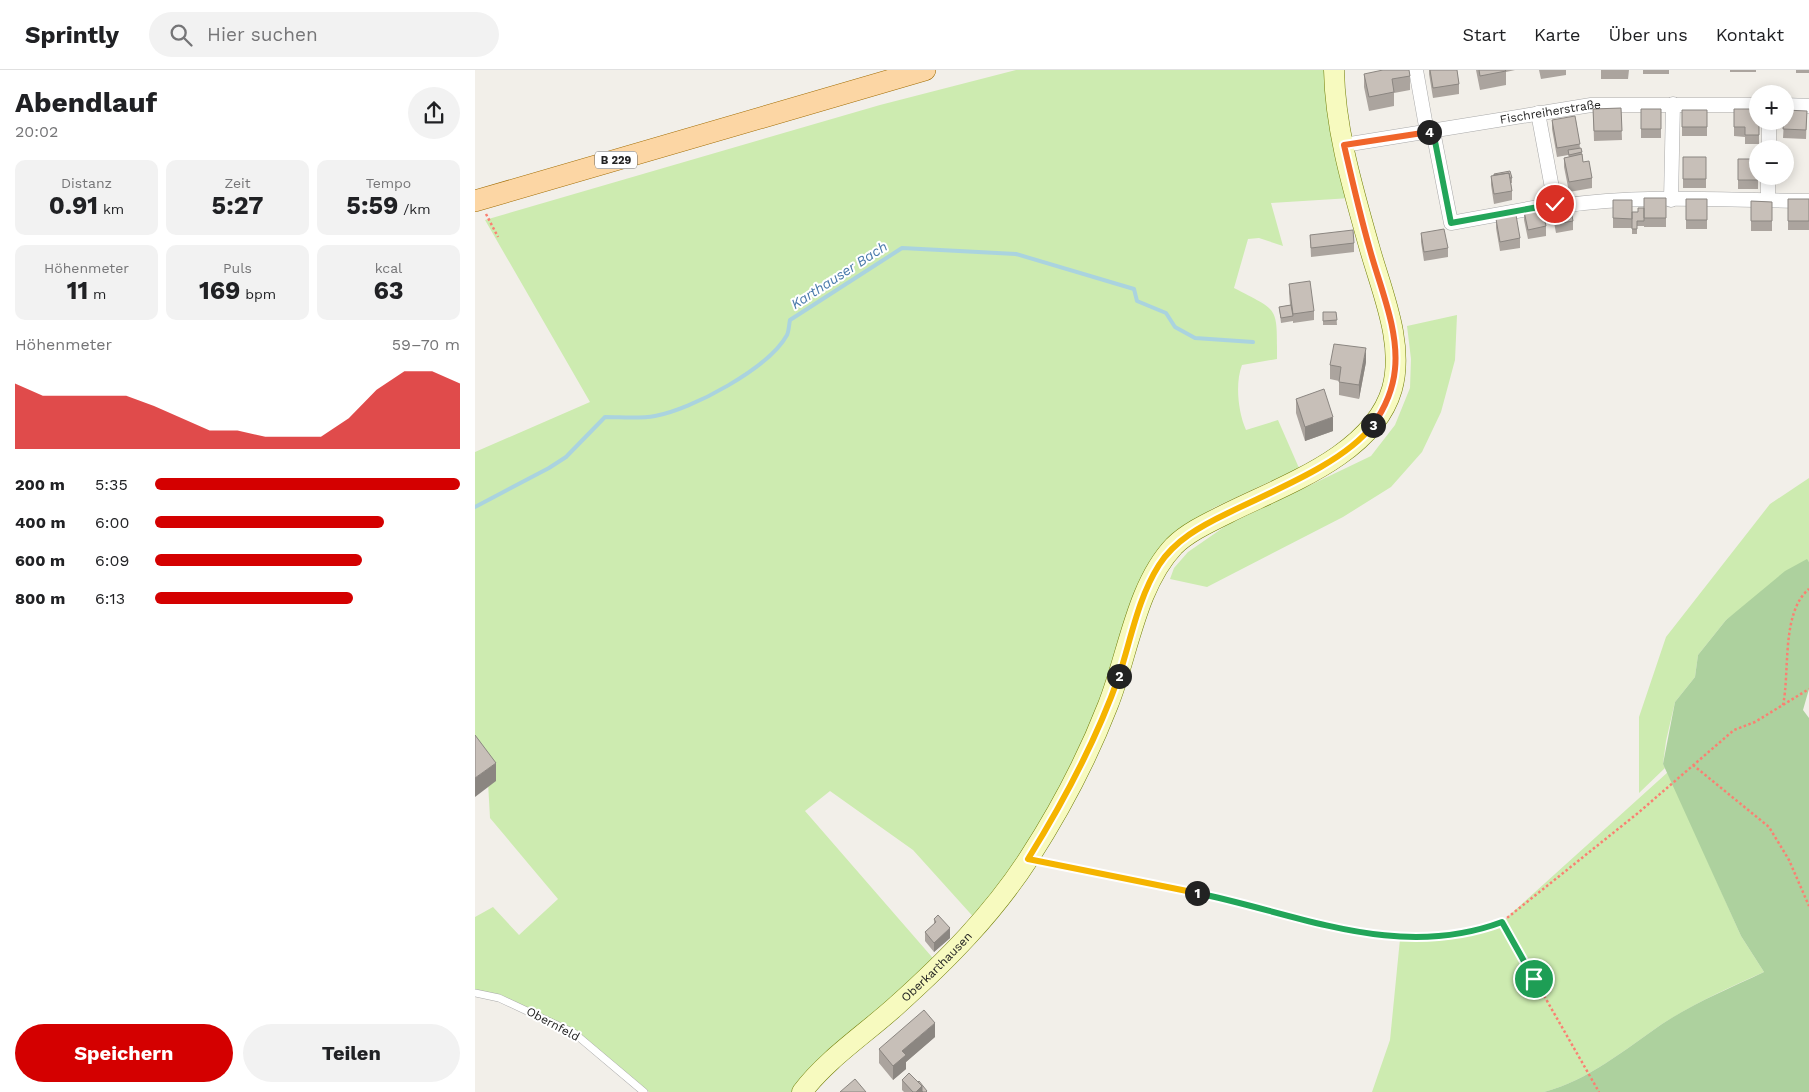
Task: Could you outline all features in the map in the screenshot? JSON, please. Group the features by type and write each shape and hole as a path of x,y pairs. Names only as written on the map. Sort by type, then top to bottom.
{"main road":[{"name":"B 229","path":"475,201 925,70"},
{"name":"Oberkarthausen","path":"802,1092 819,1073 896,1006 967,938 993,910 1028,859 1080,771 1109,705 1142,599 1159,566 1174,546 1191,533 1220,517 1335,460 1353,447 1383,411 1392,389 1395,368 1393,334 1363,226 1344,145 1335,105 1333,70"}],"street":[{"path":"1416,70 1451,223 1555,204 1561,206 1606,200 1809,201"},
{"path":"1671,200 1673,104"},
{"name":"Fischreiherstraße","path":"1344,145 1591,105 1749,104"},
{"path":"1794,105 1809,106"},
{"path":"1538,113 1555,204"},
{"path":"1768,201 1769,185"}],"lane":[{"name":"Obernfeld","path":"475,993 499,998 574,1033 644,1092"}],"path":[{"path":"487,218 498,237"},
{"path":"1783,706 1787,688 1789,634 1794,613 1803,594 1809,589"},
{"path":"1028,859 1239,902 1355,933 1403,938 1479,930 1502,922 1638,814 1734,730 1783,706 1809,689"},
{"path":"1693,764 1769,827 1789,860 1809,906"},
{"path":"1502,922 1599,1092"}],"green space":[{"path":"1016,70 1325,70 1351,198 1271,203 1283,246 1259,238 1248,239 1234,288 1260,301 1267,307 1272,312 1277,328 1277,359 1242,365 1238,389 1243,423 1246,430 1278,420 1299,468 1213,508 1197,519 1172,544 1077,768 978,922 913,850 830,791 805,811 938,964 805,1092 649,1092 577,1032 475,991 475,917 493,907 519,935 558,899 490,818 487,764 475,752 475,452 590,402 485,220 880,105"},
{"path":"1457,315 1455,360 1441,412 1422,452 1391,487 1343,517 1207,587 1170,579 1174,568 1188,552 1227,525 1371,456 1395,425 1410,388 1411,359 1407,326"},
{"path":"1809,478 1809,562 1807,560 1726,620 1698,655 1695,677 1675,702 1666,741 1663,764 1665,768 1639,793 1639,717 1666,637 1770,504"},
{"path":"1807,559 1809,562 1809,689 1803,710 1809,718 1809,1092 1544,1092 1560,1087 1591,1072 1674,1016 1764,972 1741,936 1663,764 1675,702 1695,677 1698,655 1726,620 1785,571"},
{"path":"1668,772 1741,936 1764,972 1712,996 1674,1017 1591,1072 1560,1087 1544,1092 1372,1092 1390,1040 1400,939 1464,934 1502,922"}],"building":[{"path":"1383,70 1409,70 1410,76 1392,79 1394,92 1369,97 1364,74"},
{"path":"1430,70 1457,70 1459,84 1433,88"},
{"path":"1479,70 1505,70 1506,71 1480,76"},
{"path":"1621,108 1622,131 1594,131 1593,109"},
{"path":"1641,109 1661,109 1661,129 1641,129"},
{"path":"1734,109 1749,109 1749,130 1759,130 1759,135 1745,135 1745,127 1734,127"},
{"path":"1682,110 1707,110 1707,127 1682,127"},
{"path":"1794,110 1807,111 1806,130 1794,129"},
{"path":"1575,116 1580,144 1557,148 1552,120"},
{"path":"1581,148 1582,152 1569,155 1568,150"},
{"path":"1582,154 1583,162 1589,161 1592,178 1569,182 1564,158"},
{"path":"1683,157 1706,157 1706,179 1683,179"},
{"path":"1738,159 1749,159 1749,180 1738,180"},
{"path":"1510,171 1512,178 1510,178 1509,173 1494,175 1494,174"},
{"path":"1509,173 1512,191 1494,194 1491,176"},
{"path":"1644,198 1666,198 1666,218 1644,218"},
{"path":"1686,199 1707,199 1707,220 1686,220"},
{"path":"1788,199 1809,199 1809,221 1788,221"},
{"path":"1613,200 1632,200 1632,219 1613,218"},
{"path":"1751,201 1772,202 1772,221 1751,221"},
{"path":"1570,205 1573,221 1556,224 1553,208"},
{"path":"1542,207 1546,226 1528,230 1524,211"},
{"path":"1638,208 1644,208 1644,221 1637,221 1637,229 1632,229 1632,212 1638,212"},
{"path":"1516,215 1520,238 1500,242 1496,219"},
{"path":"1444,229 1448,248 1424,252 1421,233"},
{"path":"1353,230 1354,243 1311,248 1310,235"},
{"path":"1310,281 1314,311 1293,314 1289,284"},
{"path":"1291,305 1293,316 1281,318 1279,307"},
{"path":"1323,312 1336,312 1337,320 1323,321"},
{"path":"1334,344 1366,348 1359,385 1339,382 1341,367 1330,365"},
{"path":"1324,389 1333,417 1305,427 1296,399"},
{"path":"475,735 496,763 475,778"},
{"path":"938,915 950,928 934,943 925,932 936,922 934,919"},
{"path":"924,1010 935,1023 902,1051 906,1055 893,1066 879,1049"},
{"path":"909,1073 922,1086 916,1092 913,1092 902,1080"},
{"path":"855,1079 866,1092 840,1092"},
{"path":"919,1081 927,1091 926,1092 922,1091"}],"waterway":[{"name":"Karthauser Bach","path":"475,507 566,457 605,417 655,416 688,405 728,386 747,374 778,348 787,335 790,320 902,248 1016,254 1134,289 1137,301 1166,313 1175,327 1195,338 1253,342"}],"route":[{"path":"1534,979 1502,922 1479,930 1449,935 1403,938 1355,933 1239,902 1028,859 1080,771 1109,705 1142,599 1159,566 1174,546 1191,533 1220,517 1335,460 1353,447 1370,429 1383,411 1392,389 1396,353 1389,316 1363,226 1344,145 1375,142 1433,131 1451,223 1555,204"}]}
